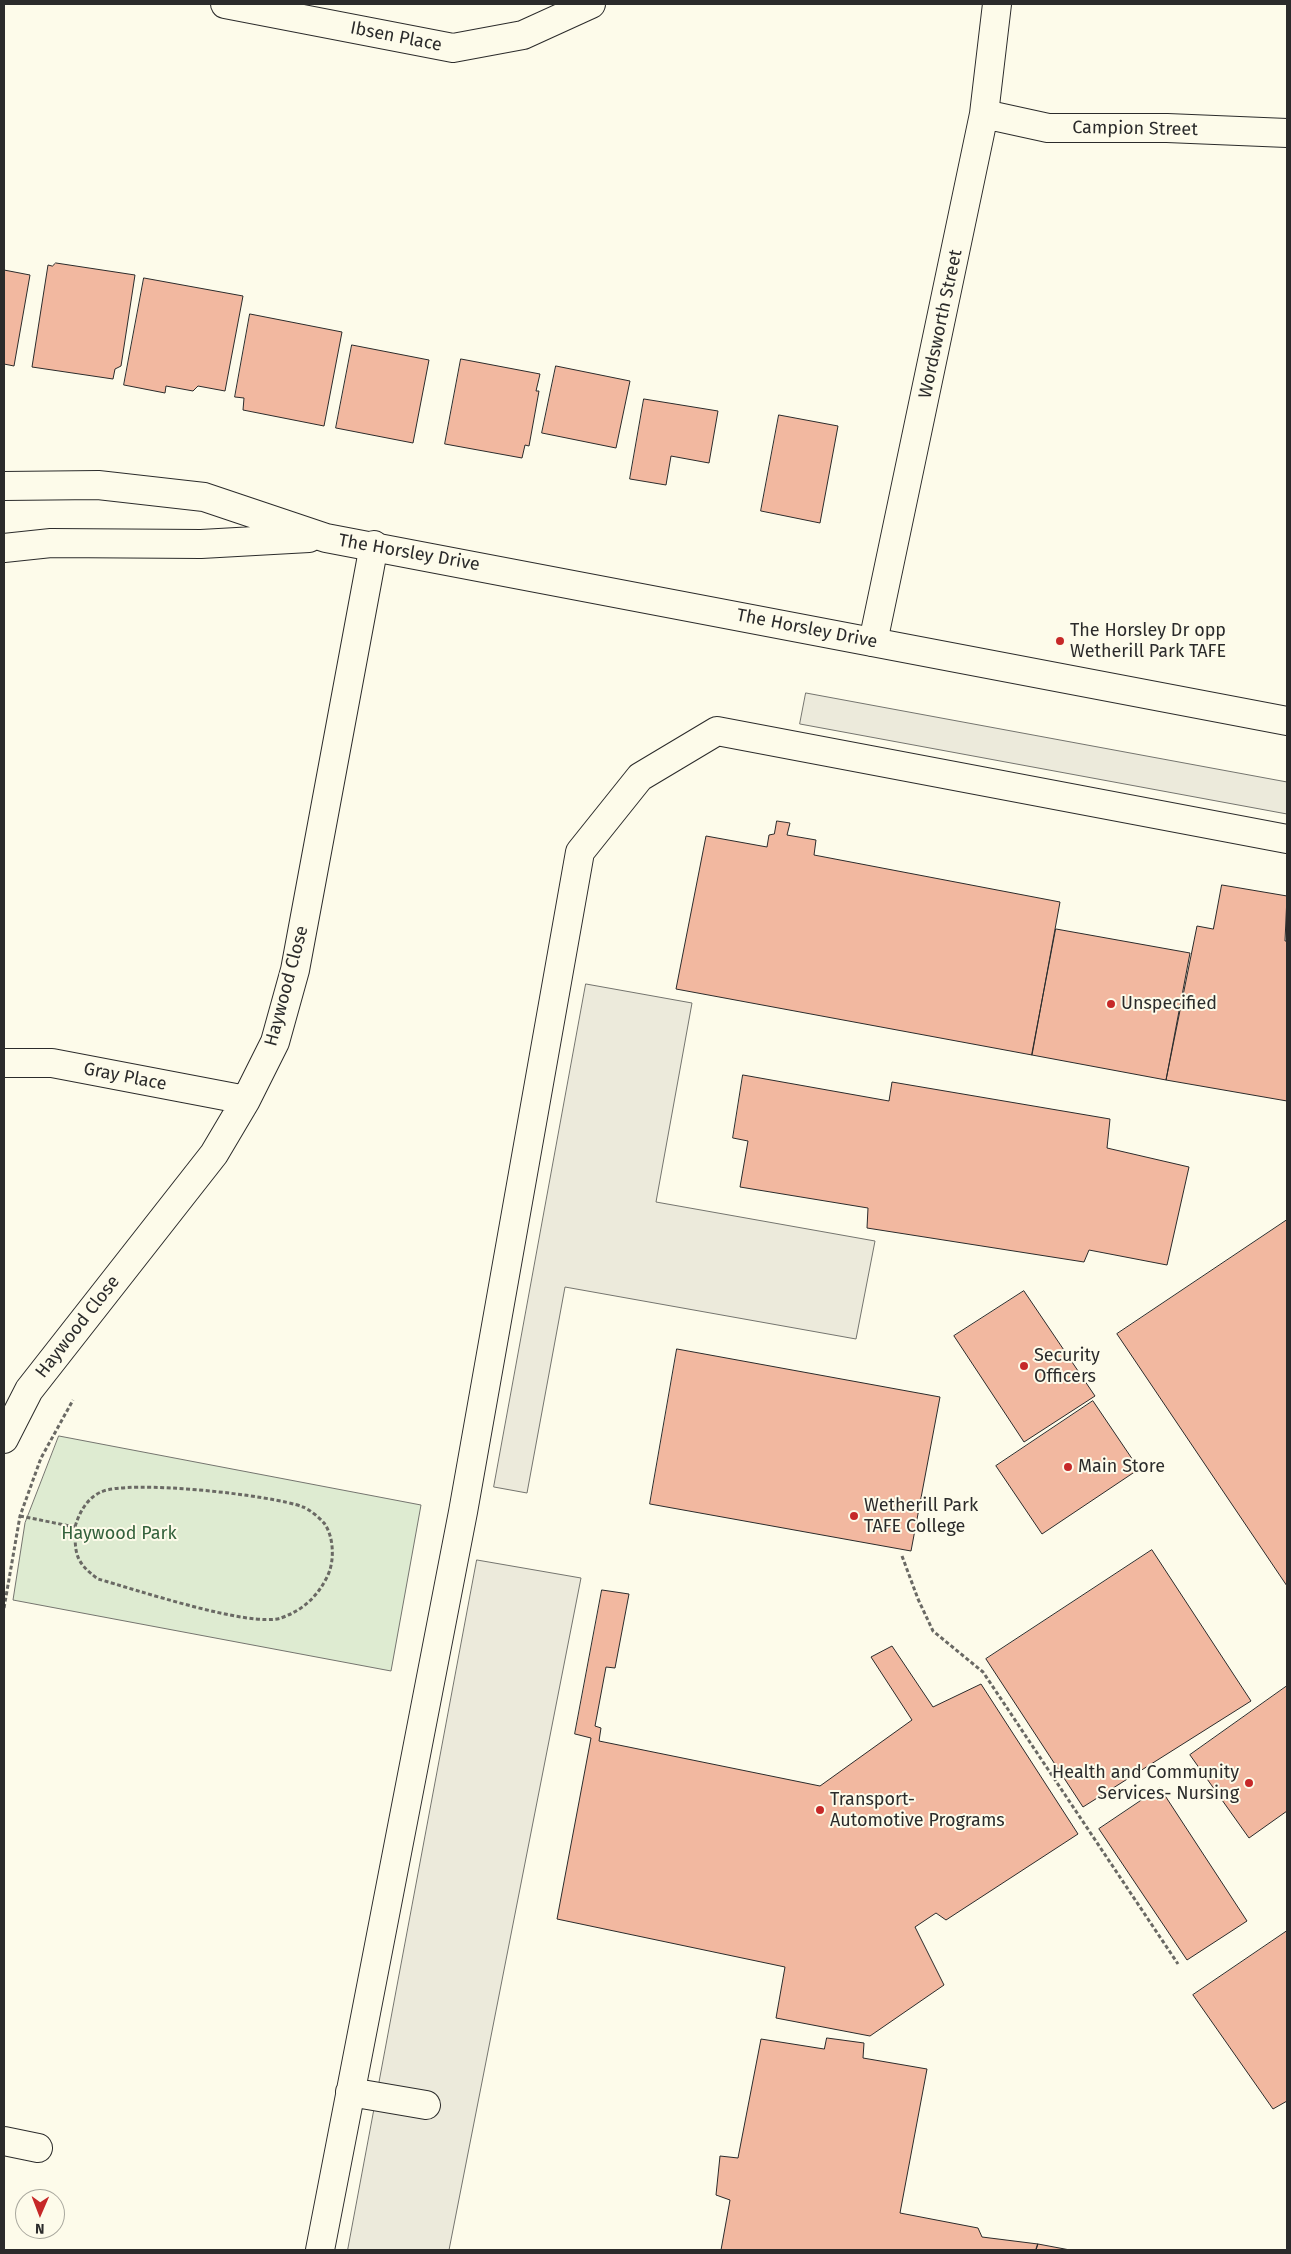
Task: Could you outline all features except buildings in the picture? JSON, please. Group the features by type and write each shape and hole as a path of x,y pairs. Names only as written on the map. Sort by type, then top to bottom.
{"street":[{"name":"Ibsen Place","path":"225,4 453,48 523,34 591,4"},
{"name":"Wordsworth Street","path":"873,642 984,114 997,4"},
{"name":"Campion Street","path":"984,114 1048,128 1167,128 1287,133"},
{"name":"The Horsley Drive","path":"4,486 98,485 204,497 326,538 374,545 1287,721"},
{"name":"The Horsley Drive","path":"4,548 51,543 201,544 326,538"},
{"name":"Haywood Close","path":"4,1439 29,1390 214,1154 246,1100 275,1042 294,970 374,545"},
{"path":"320,2250 463,1512 580,852 640,777 717,731 1287,839"},
{"name":"Gray Place","path":"4,1063 52,1063 246,1100"},
{"path":"350,2092 426,2105"},
{"path":"4,2141 38,2148"}],"path":[{"path":"4,1608 20,1516 41,1458 73,1400"},
{"path":"130,1486 250,1495 304,1507 324,1523 332,1544 331,1569 320,1592 304,1608 279,1619 244,1619 98,1580 82,1568 75,1551 75,1527 86,1503 101,1491 130,1486"},
{"path":"20,1516 75,1527"},
{"path":"902,1556 918,1599 933,1631 983,1672 1178,1964"}],"green space":[{"name":"Haywood Park","path":"59,1436 421,1505 391,1671 13,1600 25,1523"}],"shaded area":[{"path":"806,693 1287,782 1287,814 800,724"},
{"path":"586,984 692,1003 656,1202 875,1241 856,1339 565,1287 527,1493 494,1487"},
{"path":"477,1560 581,1578 449,2250 348,2250"}],"place":[{"name":"The Horsley Dr opp Wetherill Park TAFE","path":"1060,641"},
{"name":"Unspecified","path":"1111,1004"},
{"name":"Security Officers","path":"1024,1366"},
{"name":"Main Store","path":"1068,1467"},
{"name":"Wetherill Park TAFE College","path":"854,1516"},
{"name":"Health and Community Services- Nursing","path":"1249,1783"},
{"name":"Transport- Automotive Programs","path":"820,1810"}]}
